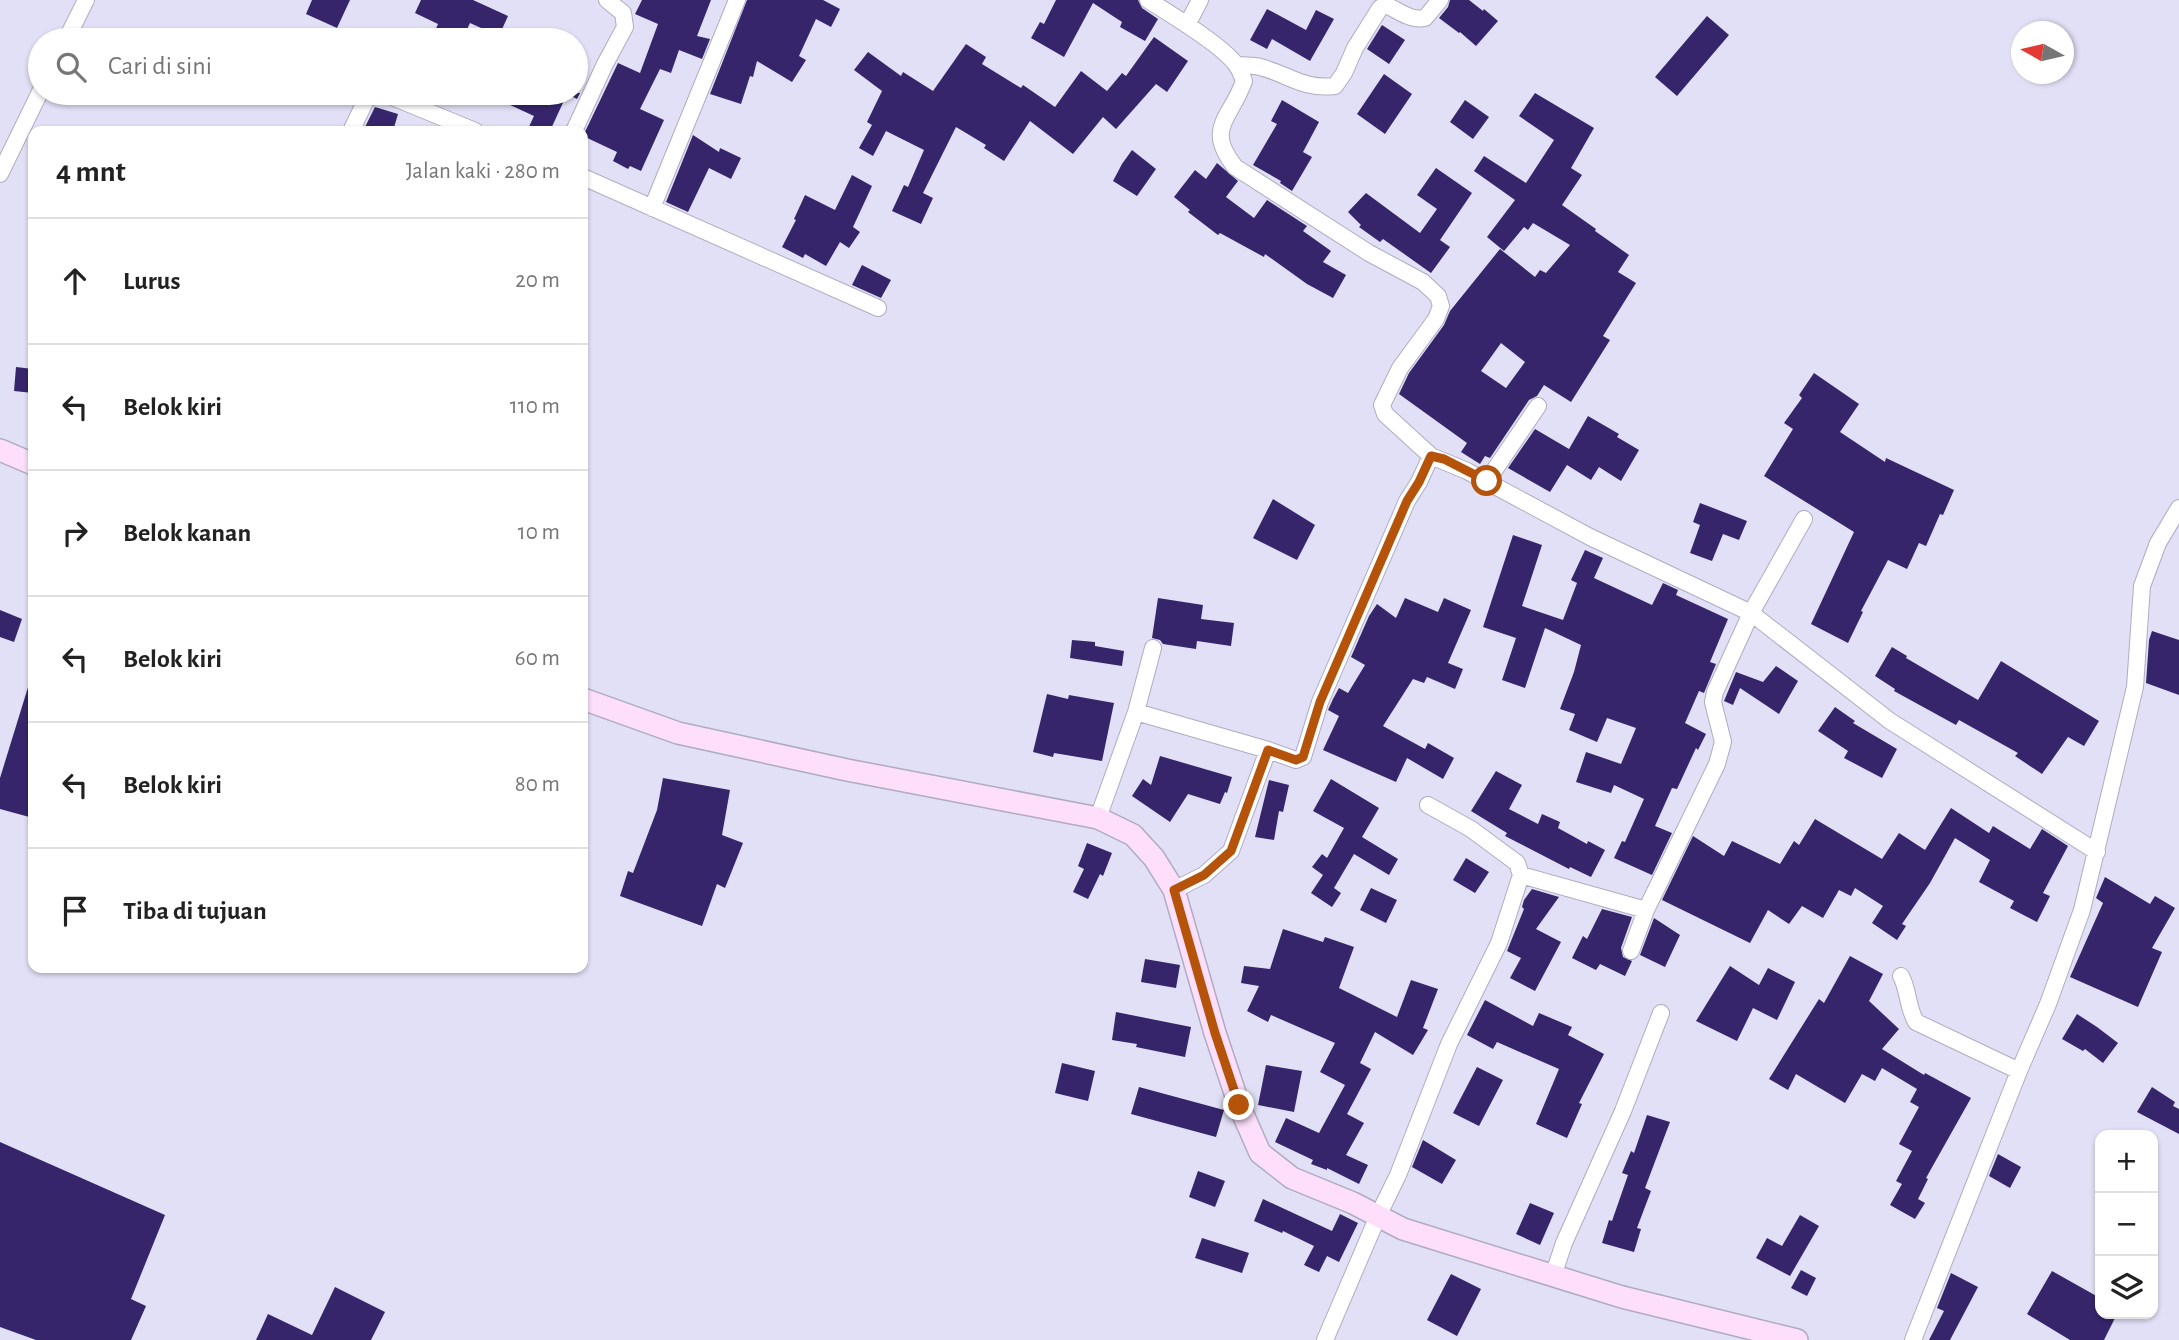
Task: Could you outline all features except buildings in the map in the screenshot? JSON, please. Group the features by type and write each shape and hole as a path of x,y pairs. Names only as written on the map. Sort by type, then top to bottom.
{"street":[{"path":"72,28 86,0"},
{"path":"588,101 625,27 624,13 607,0"},
{"path":"652,208 737,0"},
{"path":"1148,0 1187,25 1237,65 1244,81 1223,122 1219,138 1235,167 1369,253 1423,282 1438,296 1441,306 1436,319 1400,368 1382,405 1385,414 1431,456 1444,459 1590,537 1751,613 1890,721 2097,852"},
{"path":"1187,25 1200,0"},
{"path":"1237,65 1258,66 1296,82 1324,87 1335,86 1345,73 1355,47 1380,8 1385,5 1413,19 1419,19 1425,18 1440,0"},
{"path":"0,174 34,105"},
{"path":"353,126 364,105"},
{"path":"404,105 433,124"},
{"path":"576,126 586,105"},
{"path":"588,179 878,308"},
{"path":"1487,481 1538,406"},
{"path":"0,450 28,462"},
{"path":"1136,712 1296,760 1303,757 1320,702 1407,501 1431,456"},
{"path":"1913,1340 2048,1004 2073,933 2097,852 2110,785 2135,687 2143,586 2158,543 2179,508"},
{"path":"1630,951 1646,910 1717,764 1723,742 1713,702 1715,692 1751,613 1804,519"},
{"path":"1098,818 1136,712 1153,648"},
{"path":"588,701 678,733 847,770 1098,818 1133,835 1154,858 1174,890 1215,1033 1239,1105 1260,1153 1292,1178 1403,1229 1622,1297 1797,1340"},
{"path":"1174,890 1204,875 1231,851 1268,750"},
{"path":"1325,1340 1398,1175 1449,1044 1499,943 1521,875 1517,863 1471,829 1428,805"},
{"path":"1521,875 1646,910"},
{"path":"1901,976 1910,1011 1916,1022 2019,1071"},
{"path":"1553,1276 1564,1243 1623,1111 1661,1013"}],"route":[{"path":"1239,1105 1215,1033 1174,890 1204,875 1231,851 1268,750 1296,760 1303,757 1320,702 1407,501 1431,456 1444,459 1487,481"}]}
